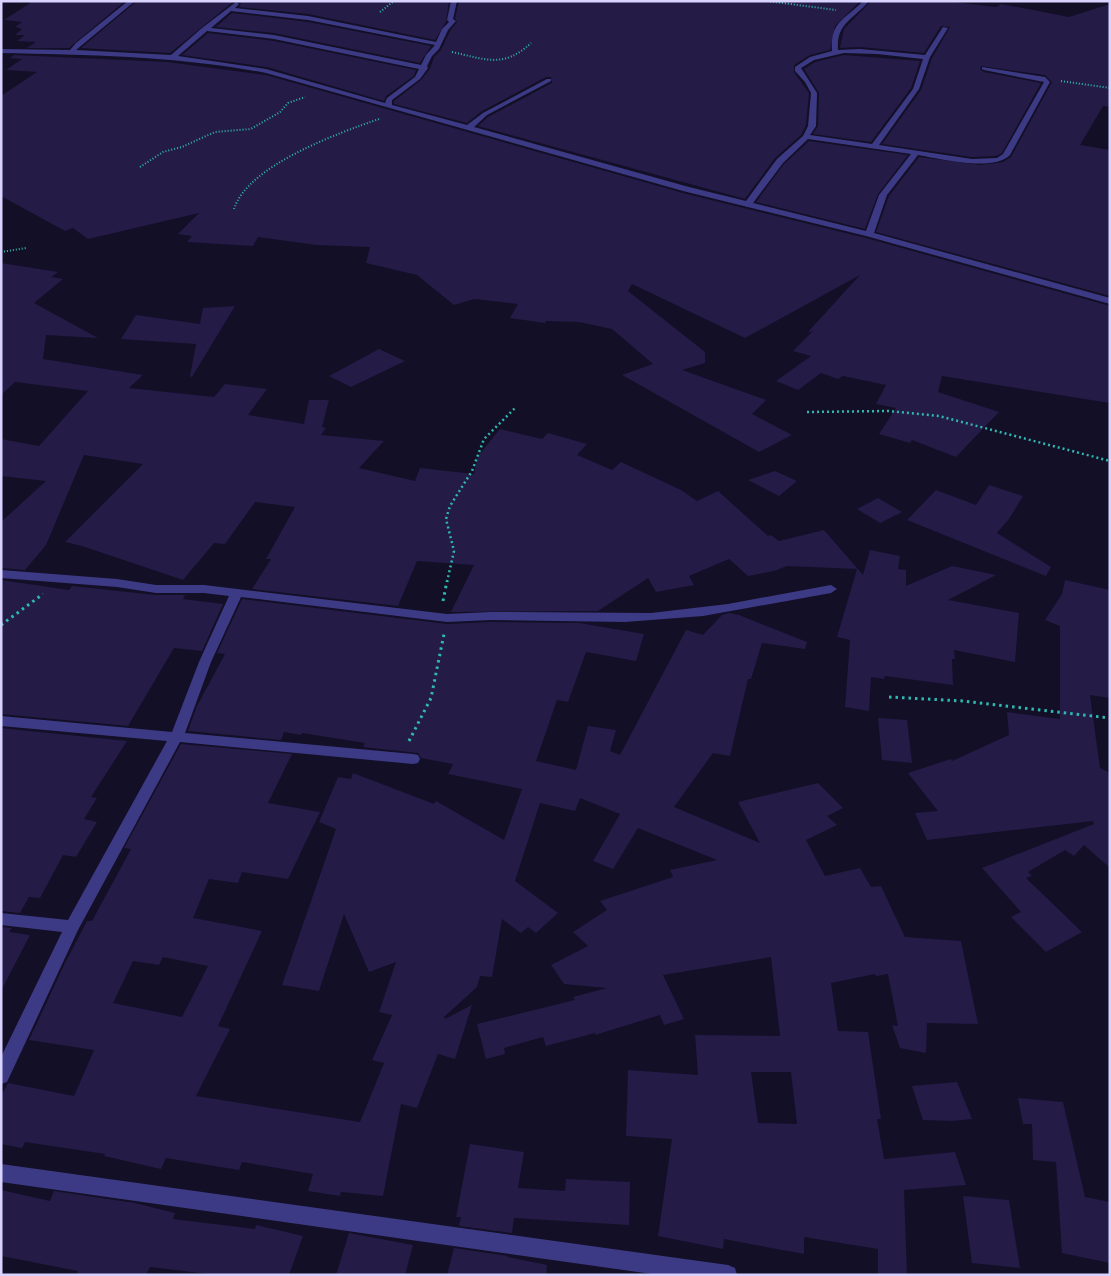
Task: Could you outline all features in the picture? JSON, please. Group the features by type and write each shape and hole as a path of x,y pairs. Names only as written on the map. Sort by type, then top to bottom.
{"street":[{"path":"71,53 78,44 132,1"},
{"path":"172,57 240,1"},
{"path":"388,106 390,99 418,78 429,56 437,46 445,28 453,21 450,20 454,1"},
{"path":"835,51 834,38 838,26 853,15 866,1"},
{"path":"230,9 308,18 437,46"},
{"path":"875,146 916,89 927,57 945,28"},
{"path":"204,29 274,37 424,68"},
{"path":"1,51 172,57 236,66 329,88 686,189 869,234 1110,301"},
{"path":"749,203 780,161 806,137 814,114 815,98 812,88 798,71 798,68 810,59 835,51 927,57"},
{"path":"806,137 972,161 999,160 1006,155 1046,86 1045,79 984,68"},
{"path":"468,128 485,114 549,80"},
{"path":"869,234 883,195 918,152"},
{"path":"1,574 117,583 156,589 204,589 447,618 476,615 627,618 716,610 831,589"},
{"path":"1,1076 72,927 176,738 206,662 236,594"},
{"path":"1,721 413,759"},
{"path":"1,919 72,927"},
{"path":"1,1173 728,1275"}],"path":[{"path":"380,12 394,1"},
{"path":"767,1 810,5 853,15"},
{"path":"437,46 496,62 515,55 531,42"},
{"path":"1045,79 1110,88"},
{"path":"140,167 163,152 182,147 215,132 250,129 280,112 288,103 329,88"},
{"path":"234,209 236,199 270,168 324,138 404,110"},
{"path":"1,252 26,248"},
{"path":"476,615 442,600 454,551 446,519 450,506 472,471 484,439 515,408"},
{"path":"807,412 888,411 939,416 1110,461"},
{"path":"407,746 431,698 447,618"},
{"path":"889,697 981,703 1110,718"}],"building":[{"path":"33,1 125,1 69,48 27,48 36,42 17,41 25,35 15,35 22,29 15,27 22,22 4,20"},
{"path":"137,1 234,1 170,53 81,48"},
{"path":"238,1 449,1 446,22 435,40 308,14 239,7 241,4"},
{"path":"459,1 860,1 835,26 830,50 810,55 794,65 794,72 809,93 806,125 801,135 775,158 745,199 478,126 488,117 552,83 551,77 546,77 482,111 467,123 394,104 394,101 421,80 430,69 434,57 441,50 450,31 457,22 455,18"},
{"path":"871,1 945,1 996,7 1001,4 1069,17 1110,4 1110,107 1103,106 1080,145 1110,150 1110,296 876,232 889,196 919,157 980,165 1003,162 1011,157 1052,82 1045,75 981,66 980,69 984,72 1041,83 1002,153 996,156 972,157 882,144 921,90 932,58 950,27 941,26 924,53 860,47 840,48 844,29"},
{"path":"232,13 308,22 431,46 420,63 274,33 216,27"},
{"path":"208,33 274,41 416,70 414,76 386,96 384,101 267,67 182,55"},
{"path":"14,55 167,62 266,75 683,193 866,238 1110,306 1110,403 942,376 938,392 999,412 956,457 912,440 910,443 879,434 896,408 876,404 886,385 843,376 838,379 821,373 798,390 776,381 811,356 793,351 813,331 807,333 860,275 745,338 632,284 628,291 705,352 705,363 682,370 766,400 752,414 792,435 759,452 622,375 653,364 612,329 579,322 546,321 545,323 510,318 518,304 474,299 454,305 417,275 366,263 370,247 316,245 258,237 253,246 187,242 192,236 178,234 199,213 88,239 73,228 65,231 1,196 1,96 37,72 6,70 22,59 10,58"},
{"path":"844,55 920,61 911,88 871,142 813,134 818,126 819,93 804,69 815,62"},
{"path":"809,141 908,155 878,194 865,229 756,202 784,164"},
{"path":"1,263 58,272 51,277 63,279 34,303 98,338 46,335 43,359 143,375 129,388 214,397 225,384 267,389 248,415 304,424 309,400 329,400 322,427 326,428 321,435 384,441 359,468 415,481 420,468 474,474 478,456 500,429 542,439 548,433 587,444 577,455 612,470 621,462 681,490 697,501 718,491 768,536 771,535 779,541 824,530 863,575 870,550 900,556 898,569 906,570 906,586 952,566 996,575 948,600 1019,613 1015,662 954,650 955,659 952,659 953,685 885,676 884,679 871,677 869,711 845,707 850,640 837,637 857,569 787,566 774,571 748,576 729,559 689,576 694,585 656,592 648,578 598,611 451,612 474,565 417,561 398,606 252,589 271,559 266,559 295,507 255,502 225,544 214,543 183,580 65,542 143,464 84,455 46,545 25,570 1,568 1,522 46,481 1,476 1,439 39,446 88,391 15,382 1,395"},
{"path":"235,306 192,377 190,376 196,344 121,339 136,315 200,324 203,308"},
{"path":"379,349 405,361 351,387 329,376"},
{"path":"775,471 797,481 779,496 748,480"},
{"path":"989,485 1023,496 1009,519 997,533 1051,567 1046,576 907,520 936,490 976,505"},
{"path":"878,498 902,512 880,523 857,509"},
{"path":"1,580 69,590 72,586 156,595 185,595 183,599 223,604 202,651 174,648 128,726 1,714"},
{"path":"1065,580 1110,590 1110,698 1090,695 1100,768 1110,773 1110,868 1084,845 1074,856 1065,850 1028,872 1032,876 1026,878 1082,932 1046,952 1011,917 1021,912 982,868 1094,824 1093,821 927,840 915,813 938,811 908,773 951,759 952,761 1009,735 1007,712 1060,719 1060,626 1045,620 1062,594"},
{"path":"242,599 447,624 491,622 579,623 644,634 636,661 586,652 568,702 557,700 536,761 576,770 588,726 616,730 610,751 620,755 686,630 703,635 722,615 729,613 739,615 807,642 805,649 762,643 751,679 748,679 730,756 713,753 674,807 760,843 738,802 818,783 843,808 827,816 837,825 806,840 825,876 860,868 871,887 881,886 905,937 961,941 978,1024 927,1023 926,1053 900,1048 892,1025 898,1026 888,974 876,976 875,974 831,983 838,1031 868,1032 881,1119 877,1119 884,1159 955,1152 966,1185 904,1190 907,1275 878,1275 878,1249 804,1237 804,1254 724,1239 723,1249 658,1236 672,1139 626,1136 628,1070 698,1075 695,1035 780,1036 771,957 663,975 684,1019 664,1025 660,1015 595,1035 595,1033 546,1046 543,1037 504,1048 505,1054 486,1059 477,1024 575,1000 573,997 607,988 564,984 551,965 588,946 573,932 607,910 600,901 673,877 670,870 717,860 638,828 613,869 593,861 620,814 580,798 575,811 540,803 515,881 558,913 536,933 528,927 521,933 502,919 492,977 480,976 477,987 444,1017 445,1019 472,1005 455,1059 438,1054 417,1108 401,1104 383,1196 341,1192 340,1196 308,1191 313,1174 242,1162 239,1170 166,1158 161,1169 104,1156 105,1154 25,1142 22,1148 1,1144 1,1096 8,1083 74,1096 94,1050 29,1040 87,921 92,921 131,849 124,848 181,744 292,754 268,803 320,812 288,879 242,872 238,883 209,879 193,918 262,931 218,1026 230,1029 196,1096 360,1122 384,1063 372,1060 392,1015 379,1012 396,962 369,972 344,914 319,991 282,985 336,829 319,822 338,777 351,779 353,773 434,804 436,801 504,840 522,789 448,774 453,764 421,758 418,753 363,747 365,743 302,733 301,735 284,732 281,740 188,731 197,706 225,654 217,653","holes":["163,957 208,966 182,1017 113,1003 133,961 159,965","751,1072 791,1072 797,1124 758,1123"]},
{"path":"878,718 907,720 912,763 882,760"},
{"path":"1,728 127,741 91,797 97,798 84,819 97,822 76,857 63,855 40,898 29,897 20,913 1,911"},
{"path":"1,927 12,928 9,932 30,935 1,991"},
{"path":"957,1082 972,1119 952,1121 923,1120 912,1086"},
{"path":"1018,1098 1063,1102 1085,1197 1110,1202 1110,1263 1062,1253 1056,1162 1033,1160 1032,1124 1023,1124"},
{"path":"470,1144 524,1152 518,1188 565,1191 566,1179 630,1182 629,1225 514,1218 512,1233 459,1226 461,1217 456,1217"},
{"path":"1,1190 50,1201 54,1191 135,1203 175,1213 173,1219 255,1229 256,1225 303,1236 289,1275 217,1275 150,1267 146,1275 76,1275 78,1271 1,1256"},
{"path":"963,1196 1009,1200 1020,1268 972,1263"},
{"path":"349,1233 413,1245 405,1275 336,1275"},
{"path":"454,1248 508,1256 547,1265 546,1275 447,1275"}]}
